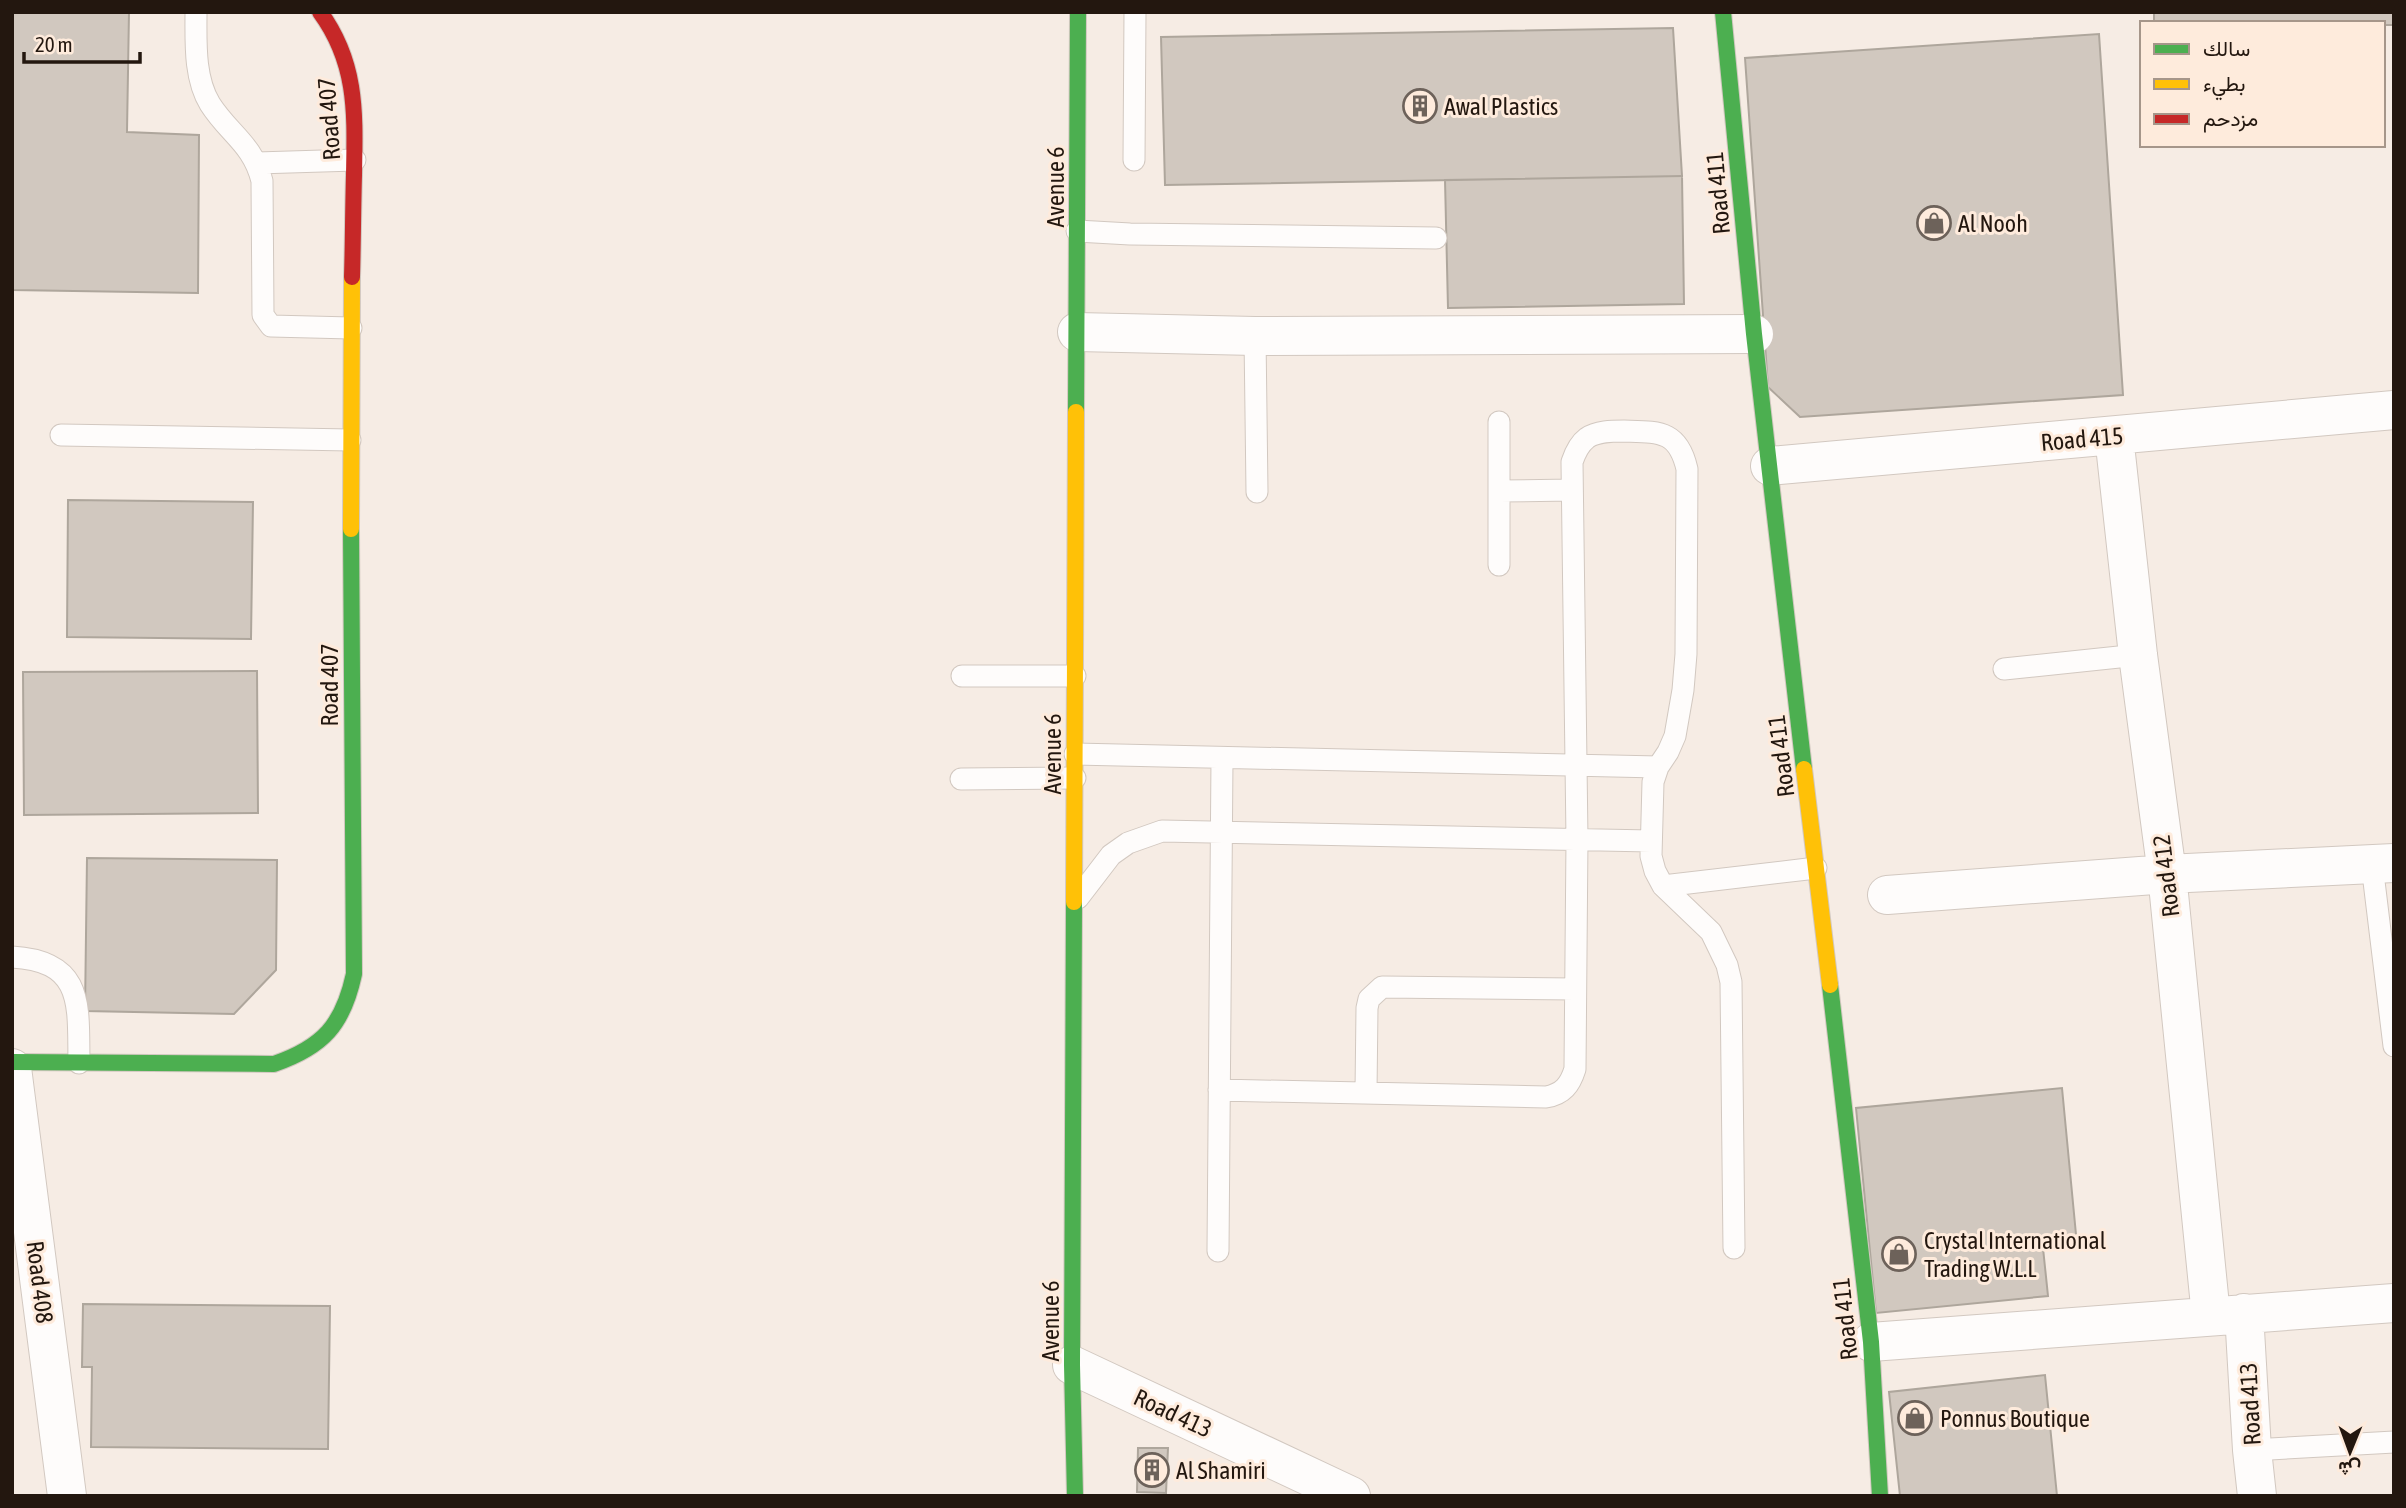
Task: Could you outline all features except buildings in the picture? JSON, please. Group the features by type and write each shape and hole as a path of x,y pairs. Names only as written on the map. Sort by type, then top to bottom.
{"street":[{"name":"Road 407","path":"12,1062 274,1064 313,1048 329,1034 342,1017 350,995 354,974 350,440 355,109 350,70 343,47 332,26 320,12"},
{"name":"Avenue 6","path":"1075,1496 1072,1366 1079,12"},
{"name":"Road 411","path":"1723,12 1754,334 1871,1342 1880,1496"},
{"path":"1077,332 1255,336 1754,334"},
{"name":"Road 415","path":"1770,466 2394,410"},
{"name":"Road 412","path":"2114,436 2138,655 2227,1314"},
{"path":"1887,895 2167,874 2383,864"},
{"name":"Road 408","path":"12,1068 67,1496"},
{"path":"1871,1342 2394,1303"},
{"name":"Road 413","path":"2227,1314 2252,1450 2257,1496"},
{"name":"Road 413","path":"1072,1366 1351,1496"}],"lane":[{"path":"195,12 198,63 209,102 257,163 263,198 261,308 266,321 271,326 351,328"},
{"path":"1134,160 1135,12"},
{"path":"257,163 355,160"},
{"path":"1077,231 1436,238"},
{"path":"1255,336 1257,492"},
{"path":"1499,422 1499,565"},
{"path":"1219,1090 1546,1097 1564,1090 1572,1080 1575,1069 1577,839 1572,462 1577,449 1586,439 1598,433 1659,432 1679,447 1685,458 1688,481 1686,654 1684,690 1675,736 1653,782 1651,856 1663,886 1711,932 1727,965 1731,982 1734,1248"},
{"path":"61,435 350,440"},
{"path":"1499,491 1572,490"},
{"path":"2004,669 2138,655"},
{"path":"962,676 1075,676"},
{"path":"1074,754 1658,767"},
{"path":"1218,1251 1222,759"},
{"path":"961,779 1075,778"},
{"path":"1074,902 1111,855 1128,844 1161,831 1651,841"},
{"path":"2383,864 2394,1046"},
{"path":"1663,886 1816,868"},
{"path":"12,957 38,959 56,968 70,983 77,1001 79,1063"},
{"path":"1366,1092 1367,1008 1369,999 1382,987 1575,989"},
{"path":"2252,1450 2394,1442"}],"traffic: fast":[{"path":"1076,412 1078,12"},
{"path":"1723,12 1754,334 1804,769"},
{"path":"12,1062 274,1064 318,1042 337,1020 354,974 351,529"},
{"path":"1074,902 1072,1365 1075,1496"},
{"path":"1830,985 1871,1342 1880,1496"}],"traffic: slow":[{"path":"351,529 352,277"},
{"path":"1074,902 1076,412"},
{"path":"1804,769 1830,985"}],"traffic: jam":[{"path":"320,12 341,51 352,90 352,277"}],"place":[{"name":"Awal Plastics","path":"1420,106"},
{"name":"Al Nooh","path":"1934,223"},
{"name":"Crystal International Trading W.L.L","path":"1899,1254"},
{"name":"Ponnus Boutique","path":"1915,1418"},
{"name":"Al Shamiri","path":"1152,1470"}]}
